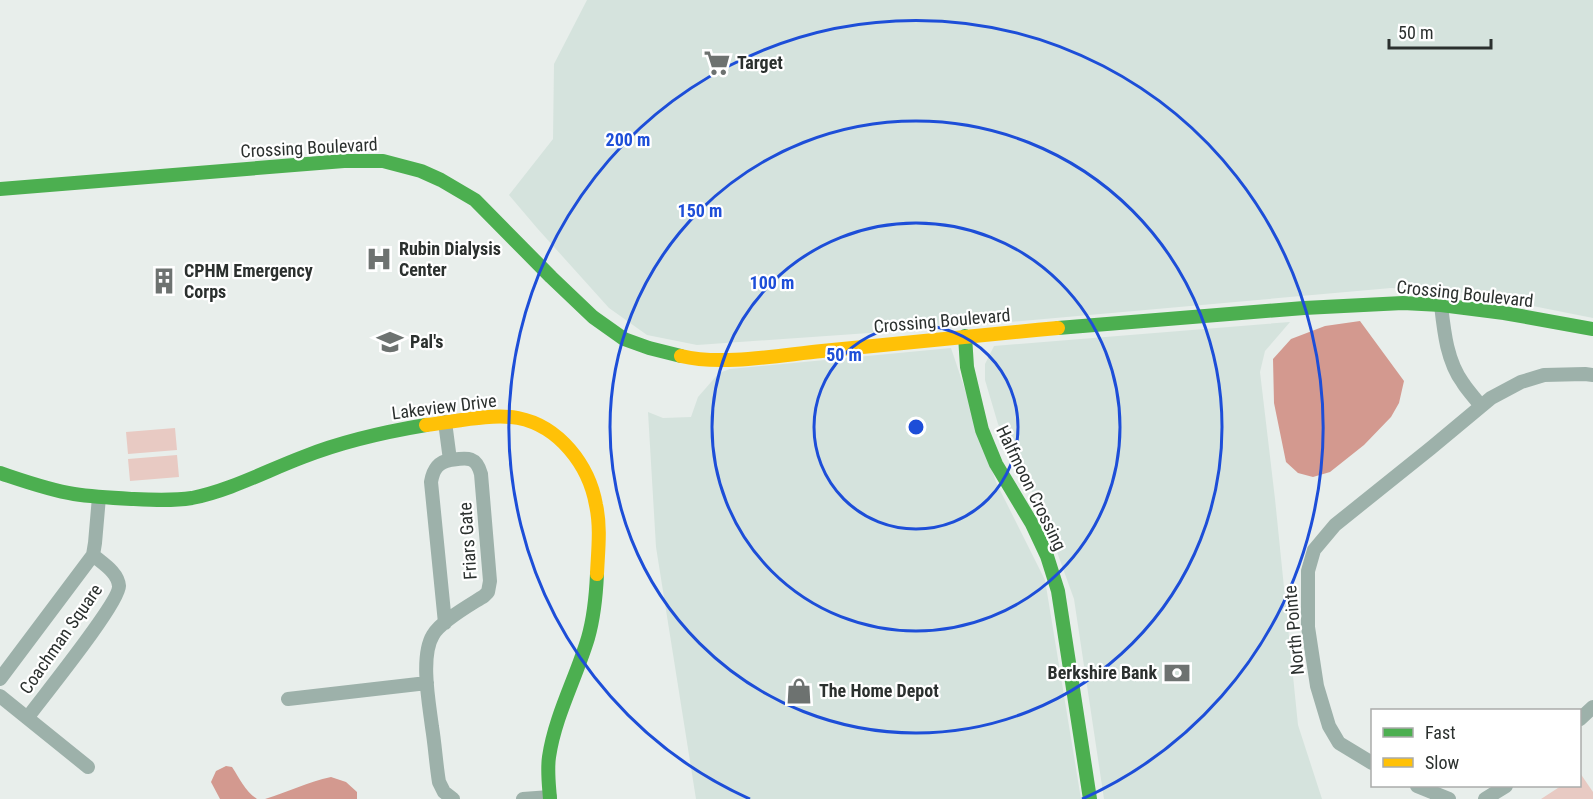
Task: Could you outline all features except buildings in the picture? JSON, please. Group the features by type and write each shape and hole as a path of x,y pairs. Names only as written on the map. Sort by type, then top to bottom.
{"street":[{"name":"Crossing Boulevard","path":"0,189 344,161 383,161 421,171 475,200 593,317 624,339 694,359 740,359 965,336 1304,308 1403,303 1504,313 1593,329"},
{"path":"1441,305 1447,348 1454,368 1481,405"},
{"name":"Halfmoon Crossing","path":"965,336 967,367 982,430 996,464 1032,524 1047,556 1058,591 1090,799"},
{"name":"North Pointe","path":"1371,762 1340,743 1329,726 1317,686 1308,627 1308,571 1314,550 1335,525 1491,398 1521,382 1544,375 1593,375"},
{"name":"Lakeview Drive","path":"0,473 68,493 99,497 174,500 208,495 303,456 365,437 445,422 501,416 520,418 548,429 570,449 588,478 596,503 599,536 598,585 594,615 557,724 550,757 548,779 550,798"},
{"path":"445,422 450,460"},
{"name":"Friars Gate","path":"445,623 431,482 438,465 450,460 471,459 476,462 481,474 490,586 484,596 437,630 430,640 426,664 439,782 444,792 453,799"},
{"name":"Coachman Square","path":"0,680 93,555 99,497"},
{"name":"Coachman Square","path":"28,717 117,597 119,586 117,577 93,555"},
{"path":"288,699 427,683"},
{"name":"Coachman Square","path":"0,696 88,767"},
{"path":"1581,718 1593,707"},
{"path":"1419,787 1449,799"},
{"path":"1485,799 1504,787"},
{"path":"523,799 550,798"}],"shaded area":[{"path":"587,0 1593,0 1593,318 1468,293 1391,288 955,327 697,345 647,335 609,308 509,195 553,139 554,64"},
{"path":"1360,321 1404,381 1399,403 1391,417 1364,445 1330,472 1313,477 1298,473 1286,462 1274,403 1273,359 1291,339 1325,326"},
{"path":"1290,322 1265,351 1260,372 1298,725 1322,799 1104,799 1074,599 1053,541 1026,478 998,424 985,380 985,364 994,346"},
{"path":"951,348 996,482 1045,580 1081,799 696,799 656,547 648,412 663,418 691,417 698,397 719,373 730,369"},
{"path":"175,428 177,450 128,454 126,432"},
{"path":"177,455 179,477 130,481 128,459"},
{"path":"226,766 232,767 246,789 257,799 220,799 211,782 216,771"},
{"path":"1581,774 1593,792 1593,799 1541,799 1559,787 1581,787"},
{"path":"331,777 346,782 357,792 357,799 265,799 314,782"}],"traffic: fast":[{"path":"0,189 344,161 383,161 421,171 475,200 593,317 624,339 681,356"},
{"path":"1058,328 1304,308 1403,303 1504,313 1593,329"},
{"path":"965,336 967,367 982,430 996,464 1032,524 1047,556 1058,591 1090,799"},
{"path":"0,473 46,488 74,494 162,500 185,499 221,490 333,446 426,425"},
{"path":"550,799 548,768 552,742 588,638 597,574"}],"traffic: slow":[{"path":"681,356 714,360 751,359 1058,328"},
{"path":"426,425 485,417 508,417 533,422 559,438 579,462 592,490 598,522 597,574"}],"place":[{"name":"Target","path":"717,63"},
{"name":"Rubin Dialysis Center","path":"379,259"},
{"name":"CPHM Emergency Corps","path":"164,281"},
{"name":"Pal's","path":"390,342"},
{"name":"Berkshire Bank","path":"1177,673"},
{"name":"The Home Depot","path":"799,691"}]}
